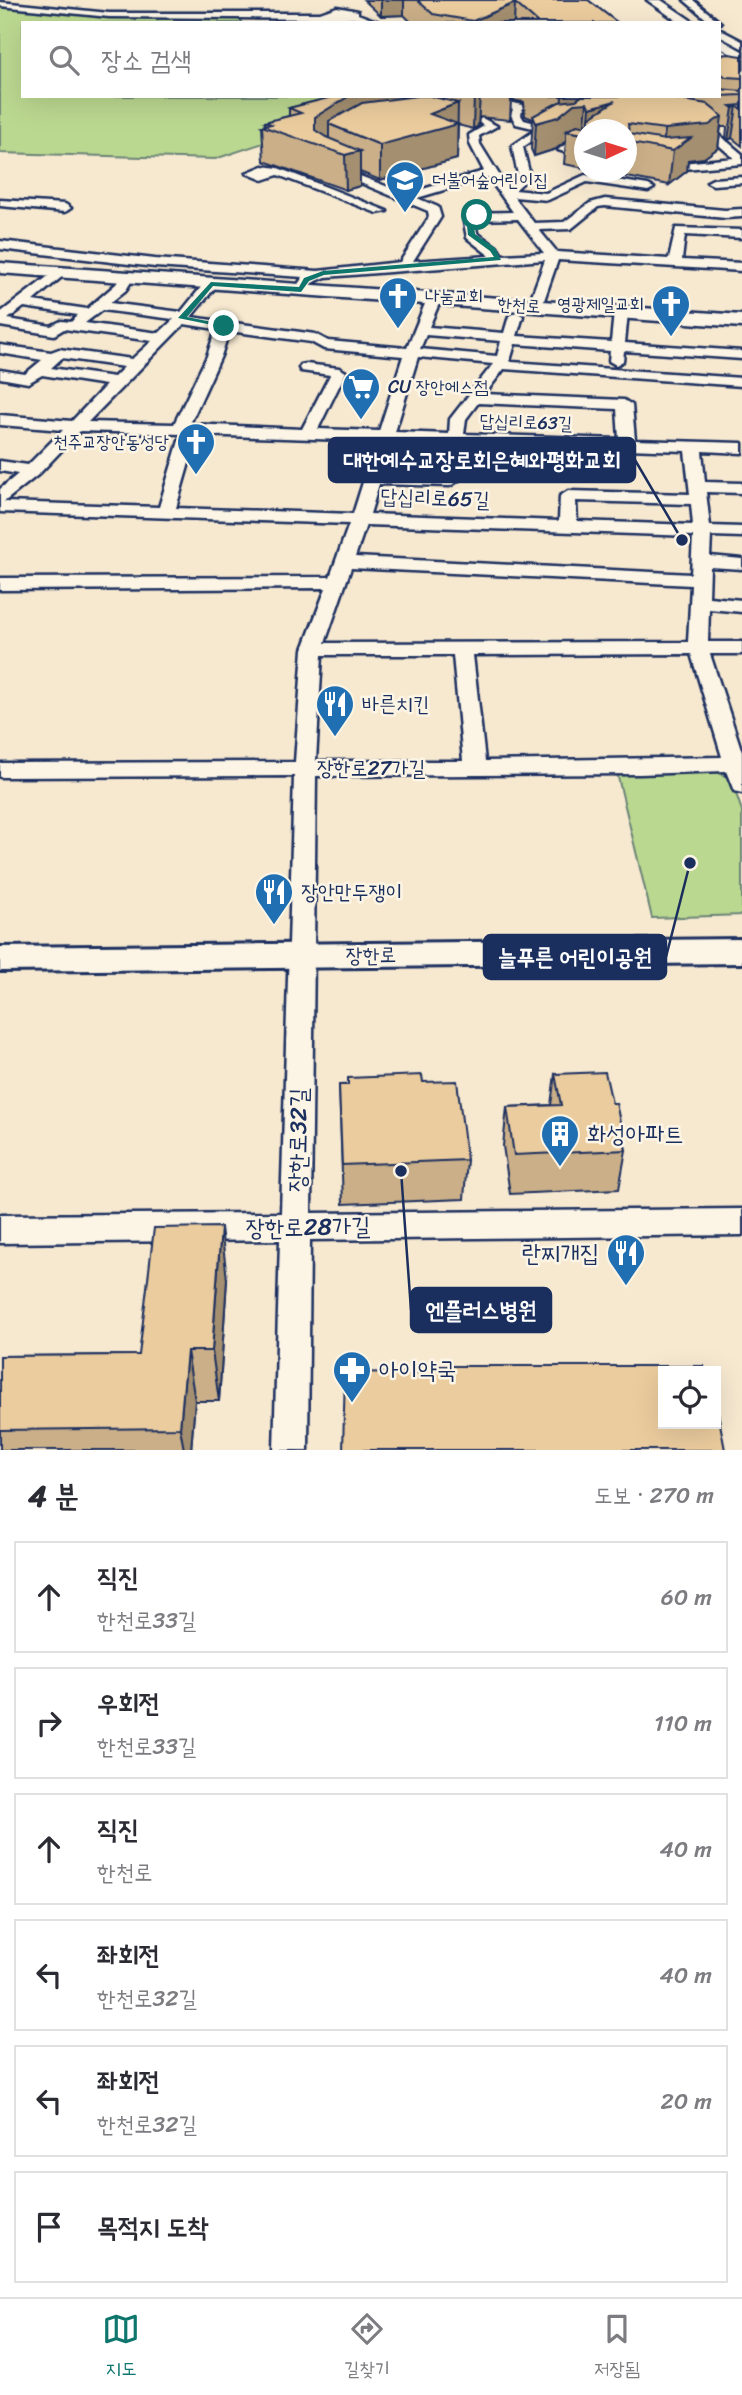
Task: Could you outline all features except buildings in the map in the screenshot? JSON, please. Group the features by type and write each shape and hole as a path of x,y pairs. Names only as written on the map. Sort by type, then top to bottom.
{"main road":[{"path":"653,0 688,21"},
{"path":"721,42 742,56"},
{"name":"한천로","path":"0,268 742,321"}],"street":[{"path":"324,0 332,13"},
{"path":"688,0 714,21"},
{"path":"0,4 90,13 202,18 332,13 353,15 372,21"},
{"path":"721,26 742,37"},
{"path":"721,33 742,45"},
{"path":"721,53 741,72"},
{"path":"463,100 495,106"},
{"path":"463,100 480,107 519,107 517,120 545,128 568,130"},
{"path":"462,132 474,135 492,126 482,121"},
{"path":"681,126 711,133 732,132"},
{"path":"517,146 545,128"},
{"path":"408,197 498,183 524,176 515,141 525,131"},
{"path":"665,156 701,168 742,160 732,148 711,133"},
{"path":"474,135 474,144 498,183 553,256"},
{"path":"686,138 732,148"},
{"path":"574,142 563,150 574,153"},
{"path":"322,162 435,210 435,217 408,257 407,264"},
{"path":"637,164 742,173"},
{"path":"274,170 380,211"},
{"path":"498,183 548,197 585,178 648,188"},
{"path":"713,182 742,180"},
{"path":"329,191 364,181"},
{"path":"531,227 567,226 594,205 605,202 725,214 742,213"},
{"path":"0,203 65,208"},
{"path":"498,259 493,250 471,235 471,216 522,215"},
{"path":"675,263 680,231 742,234"},
{"path":"0,245 155,263 316,274 407,264 553,256 742,267"},
{"path":"535,306 553,256"},
{"path":"0,321 59,272"},
{"path":"301,290 307,280 316,274"},
{"path":"74,326 121,287 128,277"},
{"path":"0,498 33,471 182,318 211,284"},
{"name":"장한로32길","path":"291,1450 305,769 313,649 360,518 412,352 434,299"},
{"path":"22,303 177,315 224,326 315,338 324,345 502,362 509,366 737,382 737,355 618,348 421,330"},
{"path":"615,373 621,312"},
{"path":"456,440 458,419 502,362 516,316"},
{"path":"0,321 54,331 61,325 162,338"},
{"path":"166,512 185,428 224,326"},
{"path":"0,349 135,364"},
{"path":"33,375 57,355"},
{"path":"306,368 339,372 309,433"},
{"path":"0,374 117,382"},
{"path":"474,398 624,405 627,444"},
{"name":"답십리로63길","path":"0,420 77,426 456,440 742,447"},
{"path":"693,446 702,530 698,646 738,762 742,786"},
{"path":"0,466 33,471"},
{"path":"372,479 450,481"},
{"path":"568,526 568,496 698,493 742,488"},
{"name":"답십리로65길","path":"0,507 742,532"},
{"path":"0,584 340,572 701,571 742,564"},
{"path":"699,602 742,606"},
{"path":"313,649 698,646 742,648"},
{"path":"462,648 475,768"},
{"name":"장한로27가길","path":"0,770 640,767 738,762"},
{"name":"장한로","path":"0,959 742,951"},
{"name":"장한로28가길","path":"0,1229 742,1222"}],"green space":[{"path":"0,2 78,10 82,14 97,16 241,19 21,21 21,98 425,98 321,124 215,159 0,153"},
{"path":"715,771 731,779 742,811 742,915 652,918 617,773"}],"place":[{"name":"더불어숲어린이집","path":"405,214"},
{"name":"나눔교회","path":"398,330"},
{"name":"영광제일교회","path":"671,338"},
{"name":"CU 장안에스점","path":"361,421"},
{"name":"천주교장안동성당","path":"196,476"},
{"name":"대한예수교장로회은혜와평화교회","path":"682,540"},
{"name":"바른치킨","path":"335,738"},
{"name":"늘푸른 어린이공원","path":"690,863"},
{"name":"장안만두쟁이","path":"274,926"},
{"name":"화성아파트","path":"560,1168"},
{"name":"엔플러스병원","path":"401,1171"},
{"name":"란찌개집","path":"626,1287"},
{"name":"아이약국","path":"352,1404"}],"route":[{"path":"224,326 182,318 211,284 301,290 307,280 316,274 407,264 498,259 493,250 471,235 469,217 477,215"}]}
